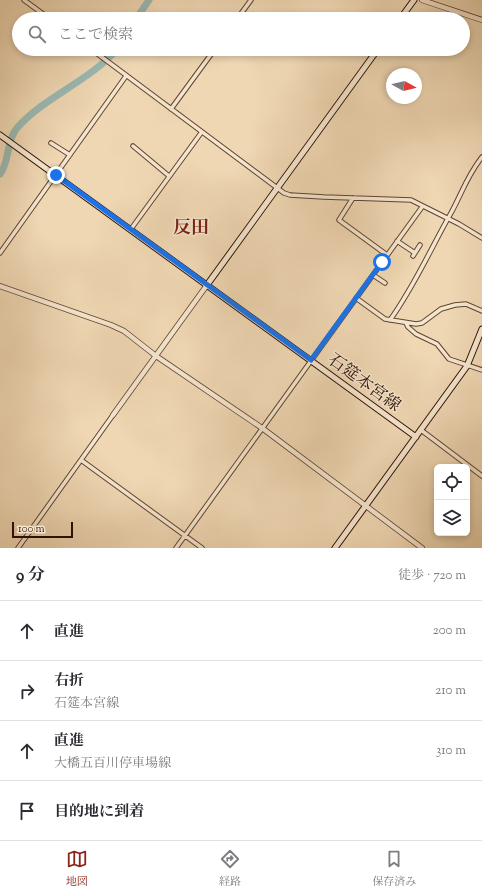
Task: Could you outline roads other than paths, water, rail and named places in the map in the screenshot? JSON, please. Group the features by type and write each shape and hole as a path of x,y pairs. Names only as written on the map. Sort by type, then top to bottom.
{"main road":[{"path":"405,12 414,0"},
{"path":"207,285 373,56"},
{"name":"石筵本宮線","path":"0,135 416,437"},
{"path":"335,548 467,366 482,329"}],"street":[{"path":"24,0 40,12"},
{"path":"242,12 251,0"},
{"path":"422,0 458,12"},
{"path":"470,16 482,20"},
{"path":"101,56 277,189 290,195 411,200 482,238"},
{"path":"171,109 210,56"},
{"path":"0,253 126,76"},
{"path":"131,229 201,133"},
{"path":"51,143 70,155"},
{"path":"133,146 169,176"},
{"path":"390,320 401,304 470,172 482,157"},
{"path":"353,198 339,220 387,255"},
{"path":"176,548 422,207"},
{"path":"397,241 414,255 420,245"},
{"path":"373,275 385,283"},
{"path":"18,548 207,285"},
{"path":"0,286 110,324 124,331 156,356 262,428 422,548"},
{"path":"356,298 381,317 406,323 422,323 441,309 460,304 466,304 482,312"},
{"path":"406,323 408,328 416,334 437,344 449,359 482,370"},
{"path":"421,430 482,476"},
{"path":"81,460 202,548"}],"waterway":[{"path":"141,12 149,0"},
{"path":"0,174 5,163 11,139 17,128 40,107 81,80 110,56"}],"district":[{"name":"反田","path":"191,227"}]}
